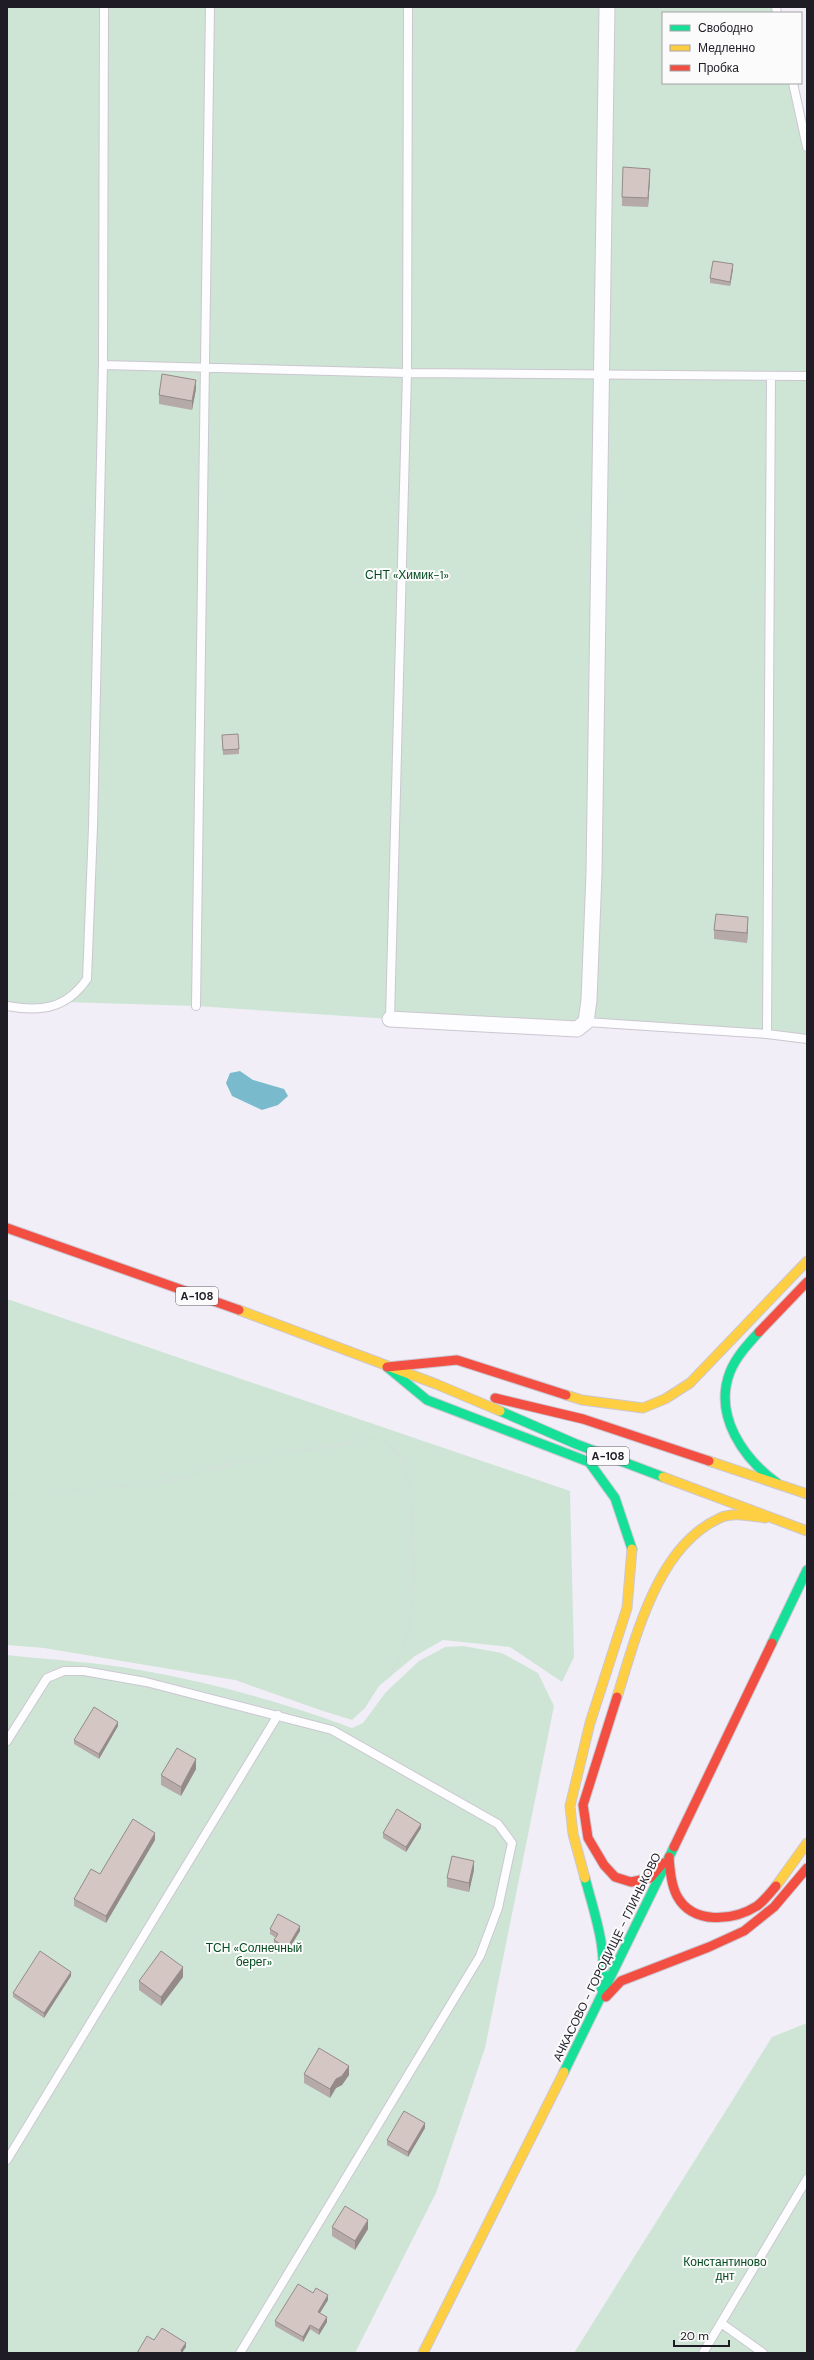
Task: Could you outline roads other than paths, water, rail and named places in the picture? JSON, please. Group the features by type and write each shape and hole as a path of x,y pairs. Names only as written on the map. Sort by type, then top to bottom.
{"main road":[{"name":"А-108","path":"7,1228 230,1307 387,1367 436,1384 576,1444 807,1531"},
{"path":"387,1367 456,1360 582,1400 643,1408 665,1399 690,1384 807,1261"},
{"path":"779,1485 753,1463 739,1442 732,1426 726,1397 730,1373 742,1352 807,1282"},
{"path":"387,1367 427,1400 589,1462 615,1498 632,1547 627,1608 590,1723 570,1806 573,1834 595,1916 602,1950 604,1975 597,2006"},
{"name":"А-108","path":"436,1384 583,1419 807,1494"},
{"path":"669,1857 650,1878 631,1882 615,1877 604,1866 588,1838 583,1805 644,1612 676,1553 694,1534 721,1517 748,1515 783,1521"},
{"name":"АЧКАСОВО - ГОРОДИЩЕ - ГЛИНЬКОВО","path":"423,2353 597,2006 807,1570"},
{"path":"669,1857 671,1879 680,1900 693,1913 706,1918 725,1919 740,1915 759,1905 807,1843"},
{"path":"597,2006 621,1981 734,1936 752,1924 777,1903 807,1868"}],"street":[{"path":"390,1019 577,1029 586,1022 589,1000 594,874 607,7"}],"lane":[{"path":"7,1006 25,1009 42,1009 63,1002 77,993 87,979 103,365 104,7"},
{"path":"196,1006 210,7"},
{"path":"390,1019 407,373 408,7"},
{"path":"793,84 807,148"},
{"path":"103,365 407,373 601,376 807,376"},
{"path":"767,1034 772,376"},
{"path":"586,1022 767,1034 807,1039"},
{"path":"7,1741 47,1678 64,1671 84,1671 146,1682 332,1730 498,1824 512,1843 498,1908 480,1956 240,2353"},
{"path":"7,2160 278,1715"},
{"path":"703,2353 807,2179"},
{"path":"721,2323 763,2353"}],"water":[{"path":"240,1071 253,1080 284,1089 288,1096 278,1105 262,1110 232,1096 226,1083 230,1073"}],"park label":[{"name":"СНТ «Химик-1»","path":"407,575"},
{"name":"ТСН «Солнечный берег»","path":"254,1955"},
{"name":"Константиново днт","path":"725,2269"}]}
